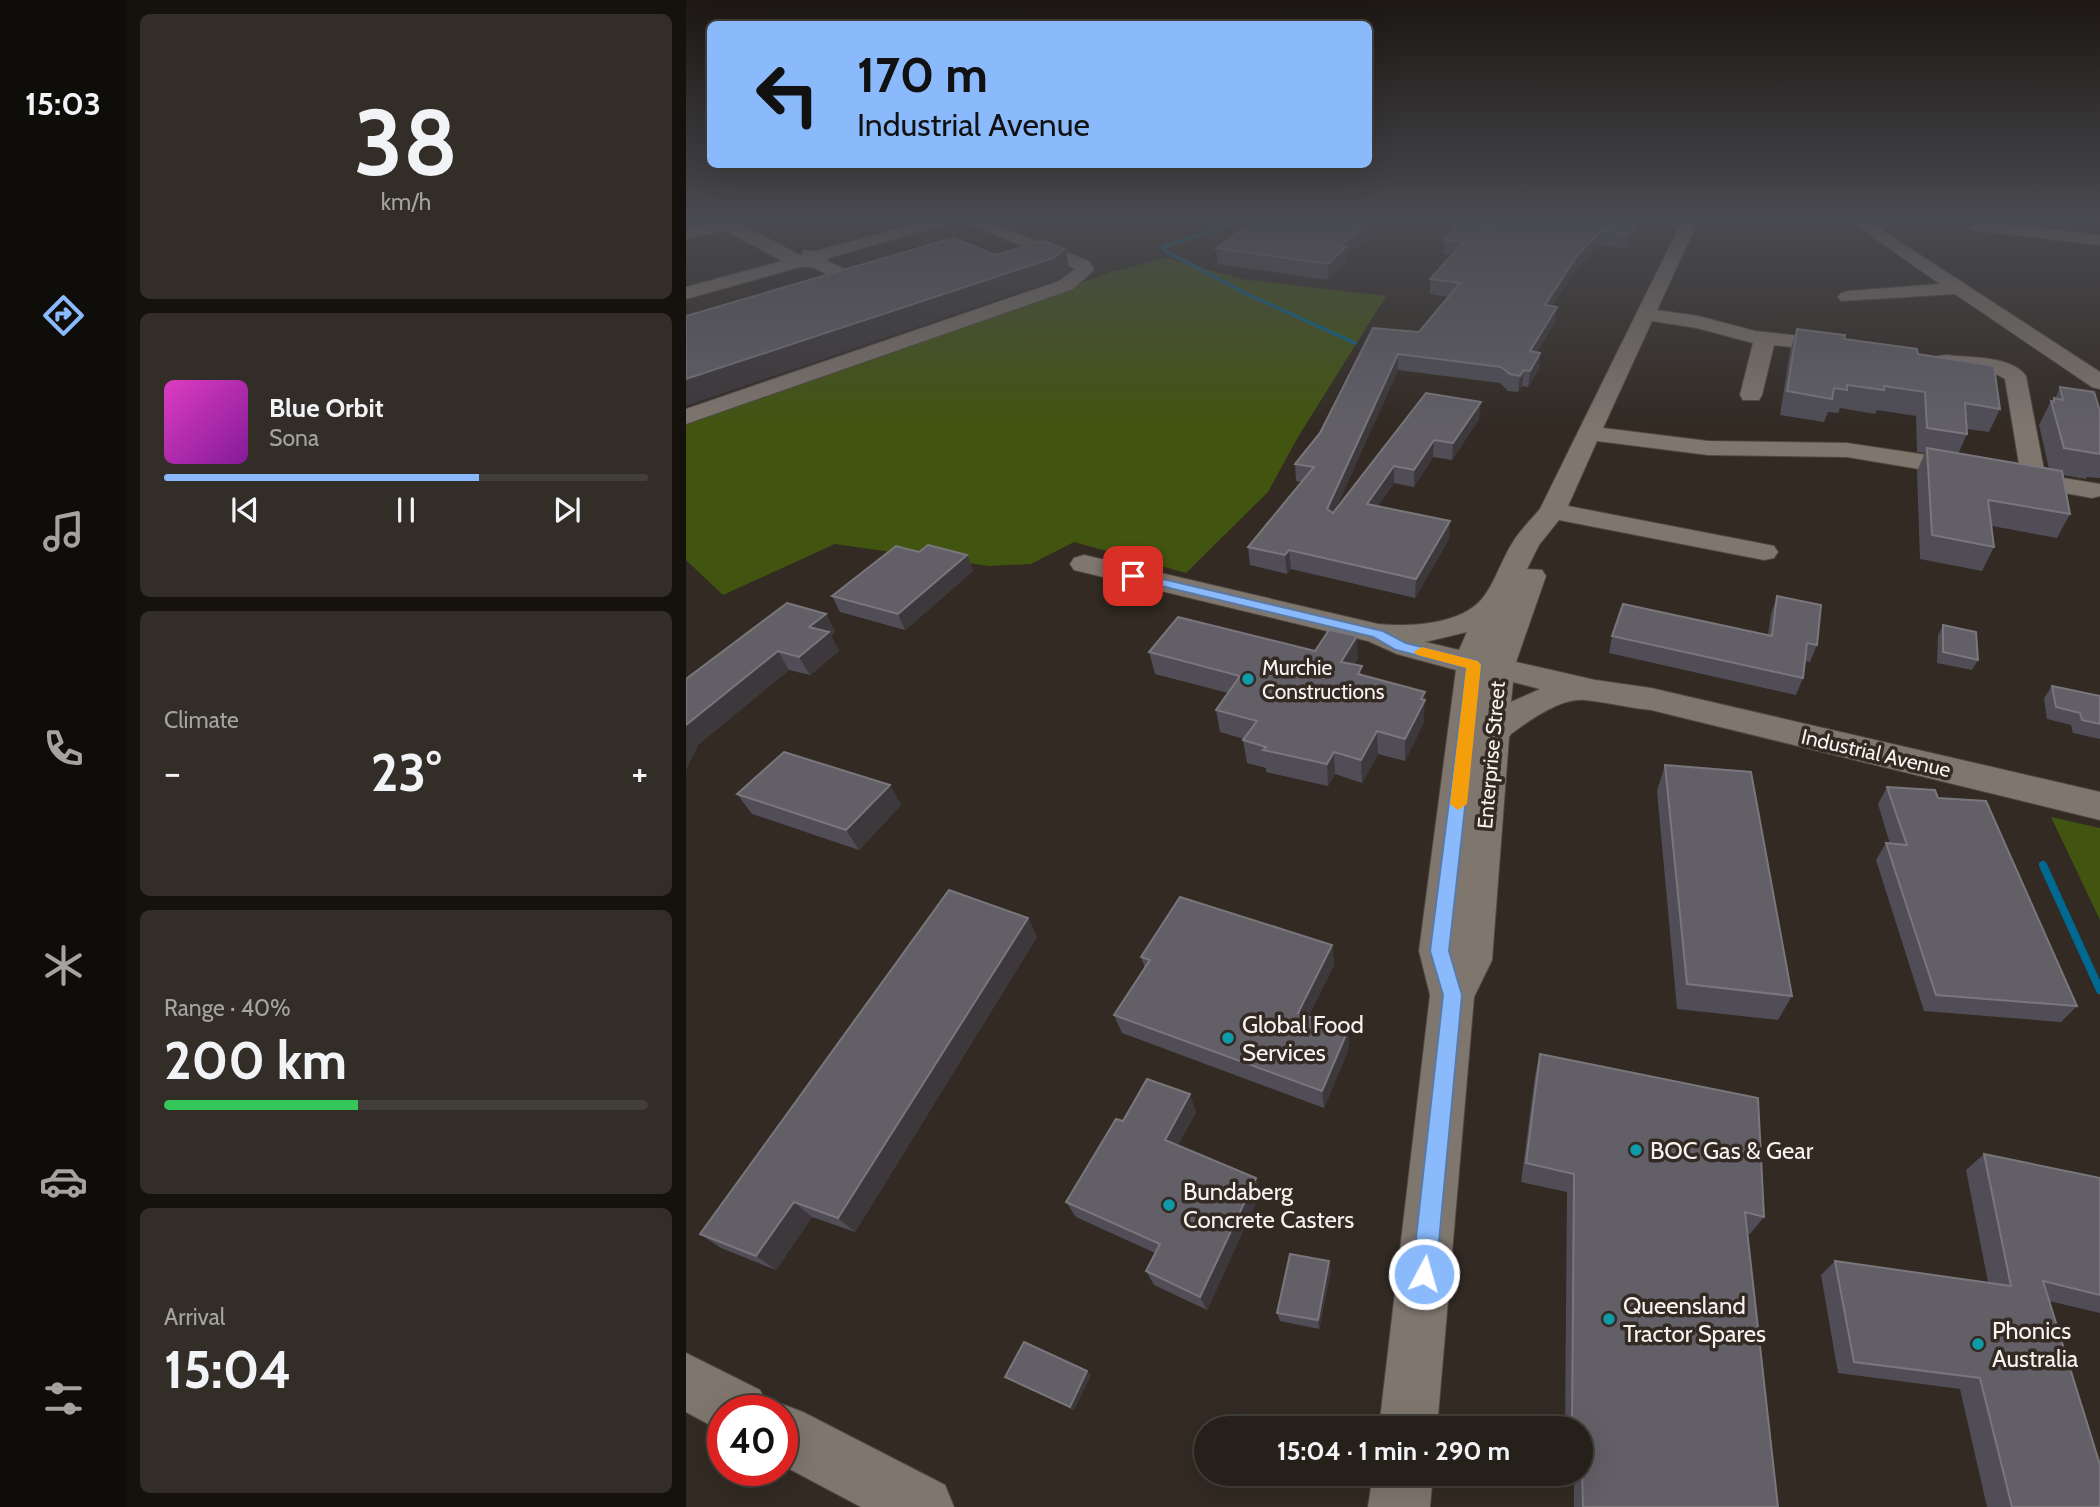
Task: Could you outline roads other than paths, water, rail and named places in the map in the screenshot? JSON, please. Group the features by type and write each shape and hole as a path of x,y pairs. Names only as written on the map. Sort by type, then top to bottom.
{"street":[{"path":"686,417 1054,289"},
{"name":"Enterprise Street","path":"1409,1416 1452,995 1440,951 1487,660 1503,612 1545,547 1549,515 1658,289"},
{"path":"1848,297 1943,289"},
{"path":"1961,289 2100,382"},
{"path":"1646,314 1698,322 1765,338 1860,349"},
{"path":"1751,395 1765,338"},
{"path":"1929,359 1997,368 2013,374 2034,481"},
{"path":"1589,433 1708,448 1847,450 2092,490"},
{"path":"1549,515 1764,552"},
{"name":"Industrial Avenue","path":"1084,564 1387,635 1401,647 1561,670 1623,685 1651,699"},
{"path":"1387,635 1457,626 1481,616 1503,612 1527,649 1536,658 1561,670"},
{"name":"Enterprise Street","path":"1452,995 1471,960 1493,733 1487,660"},
{"name":"Industrial Avenue","path":"1487,660 1623,697 1651,699 2100,806"},
{"path":"1493,733 1505,719 1567,691 1591,689"},
{"path":"686,1381 712,1395"},
{"path":"798,1441 923,1507"},
{"path":"1399,1507 1402,1486"}],"waterway":[{"path":"1238,289 1355,343"},
{"path":"2043,865 2100,990"}],"place":[{"name":"Murchie Constructions","path":"1248,679"},
{"name":"Global Food Services","path":"1228,1038"},
{"name":"BOC Gas & Gear","path":"1636,1150"},
{"name":"Bundaberg Concrete Casters","path":"1169,1205"},
{"name":"Queensland Tractor Spares","path":"1609,1319"},
{"name":"Phonics Australia","path":"1978,1344"}]}
